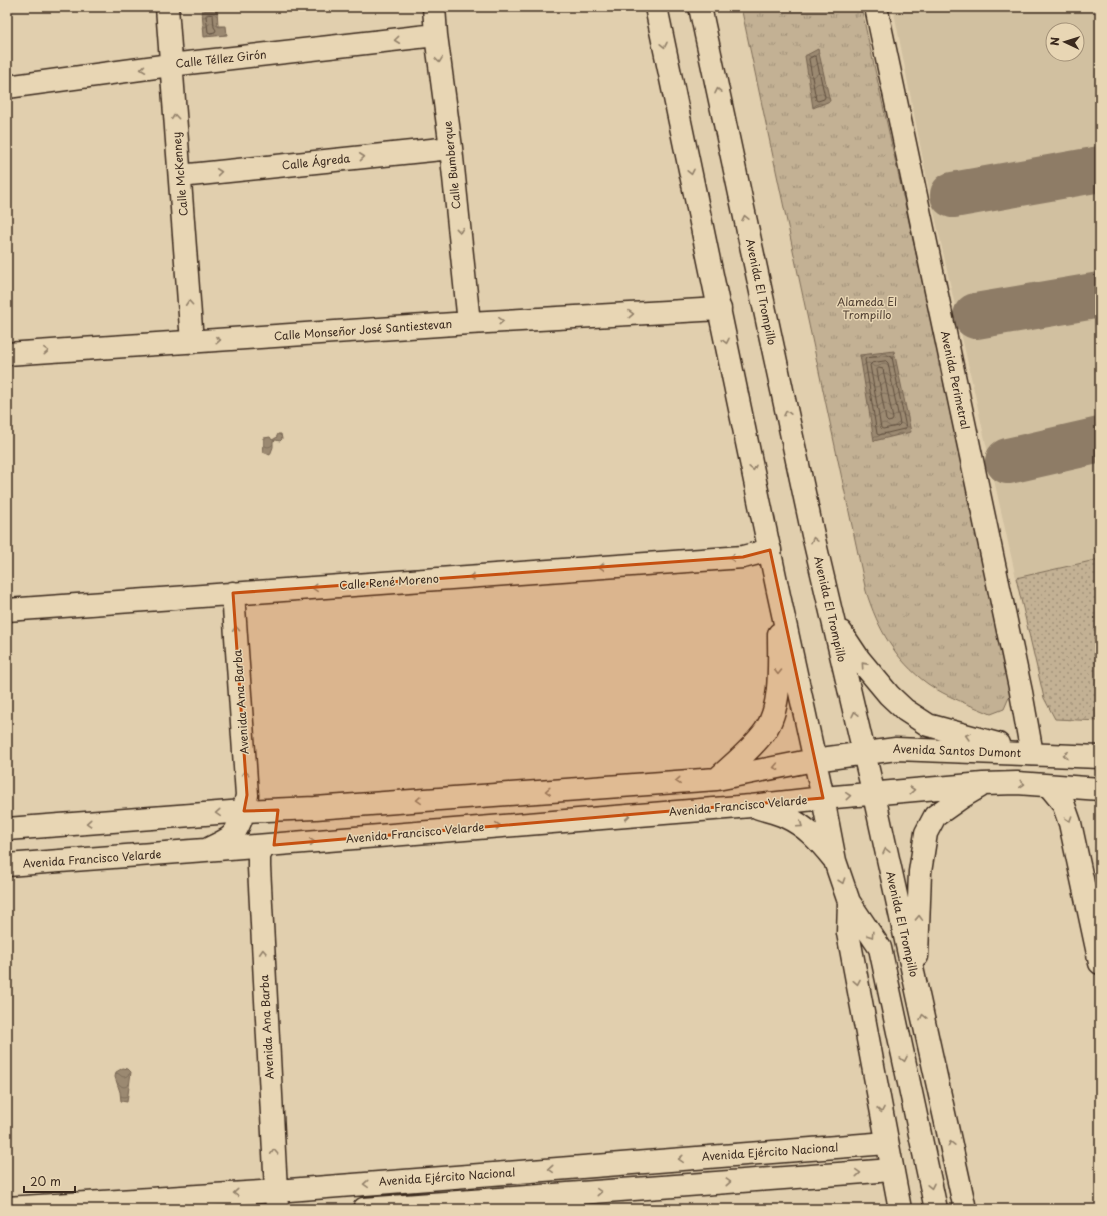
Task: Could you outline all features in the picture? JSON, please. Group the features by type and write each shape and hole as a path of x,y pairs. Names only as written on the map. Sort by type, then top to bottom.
{"main road":[{"name":"Calle McKenney","path":"167,7 170,65 192,342"},
{"name":"Calle Bumberque","path":"434,7 436,35 451,148 469,322"},
{"path":"656,7 835,861 849,902 880,948 936,1209"},
{"name":"Avenida El Trompillo","path":"700,7 813,535 864,752 966,1209"},
{"name":"Avenida Perimetral","path":"876,7 1019,685 1032,754"},
{"name":"Calle Téllez Girón","path":"7,87 170,65 436,35"},
{"name":"Calle Ágreda","path":"180,176 451,148"},
{"name":"Calle Monseñor José Santiestevan","path":"7,354 469,322 720,309"},
{"name":"Calle René Moreno","path":"7,610 743,557 770,550"},
{"path":"717,779 754,745 766,730 771,720 778,691 778,591"},
{"name":"Avenida Ana Barba","path":"206,850 229,840 235,833 244,811 247,795 233,593"},
{"path":"832,619 859,659 889,695 905,710 928,725 1032,754"},
{"name":"Avenida Santos Dumont","path":"814,760 864,752 896,749 1100,757"},
{"path":"7,829 244,811 315,808 717,779 814,760"},
{"path":"823,798 983,784 1017,784 1100,789"},
{"path":"916,985 920,872 926,833 935,816 962,796 983,784"},
{"path":"1049,786 1063,803 1070,823 1100,963"},
{"name":"Avenida Francisco Velarde","path":"7,865 751,806 823,798"},
{"path":"751,806 787,817 801,826 815,837 835,861"},
{"name":"Avenida Ana Barba","path":"277,1200 258,867 259,856 269,845 275,822 282,818 308,814 315,808"},
{"path":"849,902 848,933 900,1209"},
{"name":"Avenida Ejército Nacional","path":"7,1208 277,1200 887,1143"},
{"path":"364,1209 452,1206 892,1170"}],"highlighted area":[{"path":"770,550 823,798 274,845 278,810 244,811 247,795 233,593 743,557"}],"shaded area":[{"path":"893,7 1100,7 1100,721 1055,719 1044,698 928,185"}],"green space":[{"name":"Alameda El Trompillo","path":"741,7 861,7 925,294 1010,695 1004,709 991,714 943,693 916,675 889,643 876,618 866,591"},
{"path":"1100,559 1100,721 1055,719 1044,698 1016,578"}],"water":[{"path":"217,9 218,26 226,26 227,35 204,37 202,11"},
{"path":"818,49 830,101 813,108 805,56"},
{"path":"894,351 911,432 874,441 860,355"},
{"path":"278,434 281,434 282,439 280,441 273,441 273,447 270,455 263,452 264,438 270,437 272,440 276,438"},
{"path":"123,1068 128,1069 131,1072 127,1102 121,1101 120,1092 115,1077 116,1072"}],"taxiway":[{"path":"953,195 1100,169"},
{"path":"976,316 1100,295"},
{"path":"1008,461 1100,440"}]}
